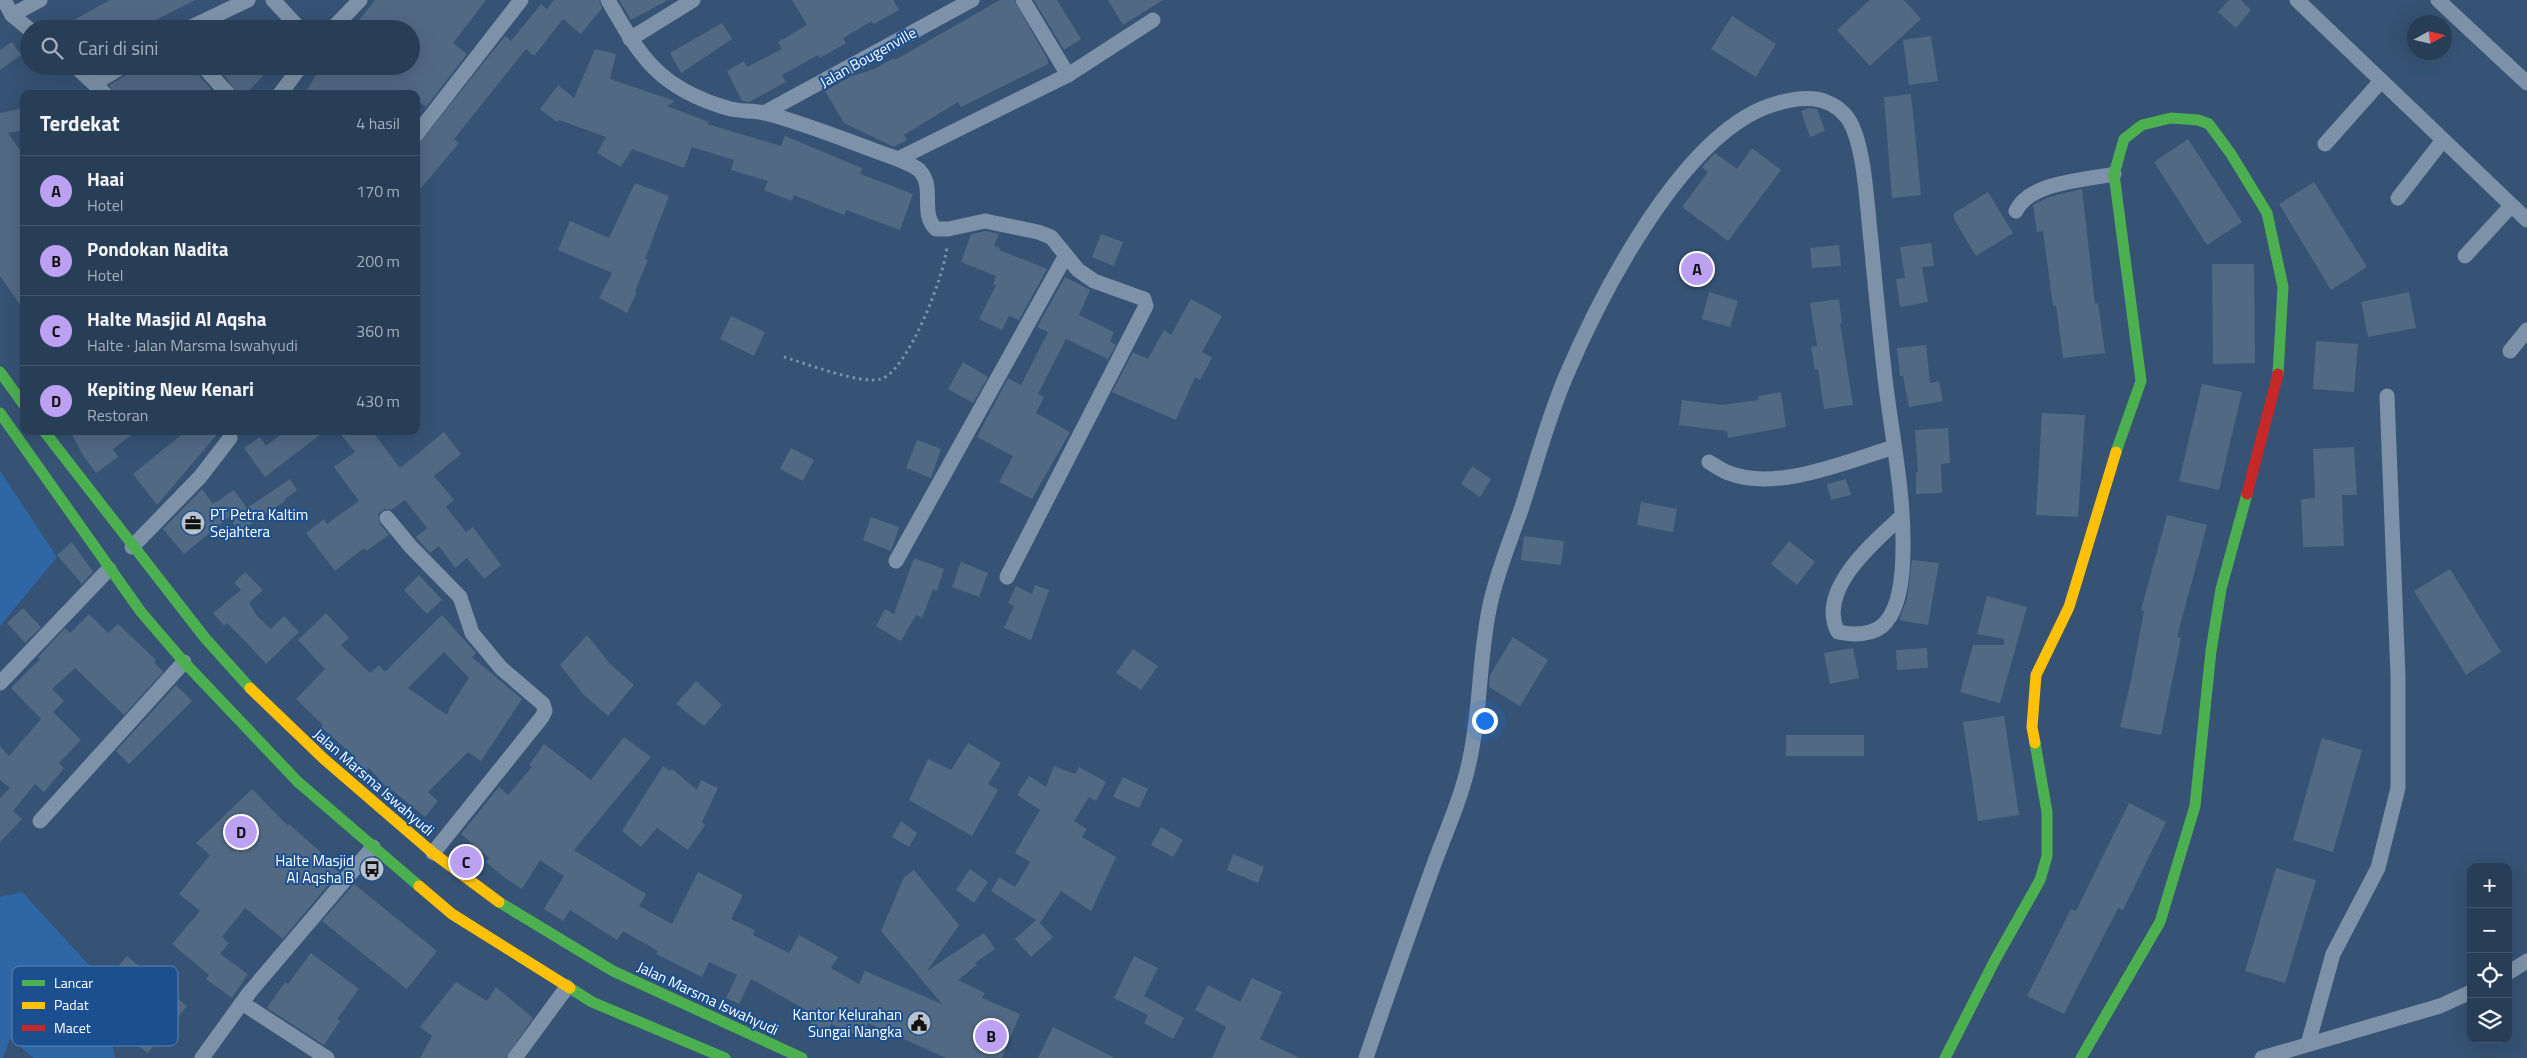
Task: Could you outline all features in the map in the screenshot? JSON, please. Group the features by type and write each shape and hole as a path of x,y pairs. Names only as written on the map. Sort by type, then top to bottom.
{"main road":[{"path":"1945,1058 1995,960 2040,880 2047,856 2048,833 2043,786 2032,727 2036,676 2069,607 2121,436 2141,381 2114,174 2124,139 2142,125 2171,118 2184,118 2209,124 2232,154 2267,213 2283,287 2278,376 2221,589 2208,678 2196,806 2160,922 2081,1058"},
{"path":"0,372 20,400"},
{"path":"0,413 141,612 184,662 298,782 452,914 592,1002 725,1058"},
{"name":"Jalan Marsma Iswahyudi","path":"47,435 132,547 205,638 250,688 324,759 433,853 488,895 613,971 802,1058"}],"street":[{"path":"4,0 12,15 20,22"},
{"path":"12,15 40,0"},
{"path":"206,20 248,0"},
{"path":"273,0 292,20"},
{"path":"341,20 360,0"},
{"path":"420,130 521,0"},
{"path":"608,0 630,38 652,68 683,91 729,109 764,113 898,158 918,170 925,179 929,192 928,213 932,225 936,229 948,229 985,220 1007,224 1051,237 1078,270 1094,280 1144,299 1146,306 1007,577"},
{"path":"630,38 693,0"},
{"name":"Jalan Bougenville","path":"764,113 972,0"},
{"path":"1023,0 1068,75"},
{"path":"2297,0 2527,220"},
{"path":"2438,0 2527,83"},
{"path":"898,158 1068,75 1153,20"},
{"path":"85,75 100,88 114,75"},
{"path":"211,75 224,90"},
{"path":"283,90 294,75"},
{"path":"2325,144 2381,81"},
{"path":"1366,1058 1470,760 1490,603 1564,379 1622,260 1676,183 1705,149 1749,114 1776,104 1812,98 1829,101 1849,120 1858,142 1865,185 1902,516 1903,555 1900,583 1894,606 1887,622 1880,628 1869,632 1852,635 1838,632 1832,622 1832,604 1847,575 1871,543 1902,516"},
{"path":"2398,198 2443,140"},
{"path":"2016,211 2021,202 2032,192 2114,174"},
{"path":"2466,256 2511,206"},
{"path":"896,560 1066,255"},
{"path":"2510,351 2527,330"},
{"path":"2308,1044 2333,954 2378,868 2398,788 2398,676 2387,396"},
{"path":"132,547 200,477 230,438"},
{"path":"1709,462 1730,474 1754,478 1776,478 1804,474 1894,447"},
{"path":"387,518 411,547 460,597 472,634 501,668 543,704 545,710 542,717 433,853"},
{"path":"0,683 110,569"},
{"path":"40,821 184,662"},
{"path":"202,1058 242,1003 373,847"},
{"path":"2512,970 2527,961"},
{"path":"514,1058 567,987"},
{"path":"2262,1058 2440,1006 2467,994"},
{"path":"242,1003 327,1058"}],"path":[{"path":"784,357 850,377 873,380 882,379 889,374 910,349 938,283 947,252 948,229"}],"shaded area":[{"path":"0,471 57,557 0,626"},
{"path":"22,892 90,966 12,966 12,1041 10,1039 3,1058 0,1058 0,897"},
{"path":"19,1046 113,1046 115,1058 34,1058"}],"building":[{"path":"110,0 195,0 156,20 73,20"},
{"path":"375,0 486,0 453,43 467,54 426,107 420,102 420,90 307,90 316,75 420,75 420,20 359,20"},
{"path":"554,0 599,0 602,8 581,34 563,19 534,56 526,49 454,139 459,143 420,189 420,142 505,36 511,41 541,4 547,9"},
{"path":"619,0 668,0 631,20"},
{"path":"792,0 893,0 899,10 874,24 872,21 843,38 846,43 820,58 818,55 782,75 786,82 749,102 742,101 727,71 744,61 747,67 782,49 778,42 807,25"},
{"path":"1000,0 1014,0 1048,60 1048,64 961,107 958,102 904,135 907,140 894,147 844,123 825,91 852,76 872,70 894,58 895,60"},
{"path":"1034,0 1057,0 1081,39 1064,50"},
{"path":"1108,0 1163,0 1123,25"},
{"path":"1870,0 1904,0 1921,19 1870,66 1837,30"},
{"path":"2229,0 2241,0 2251,10 2236,28 2218,12"},
{"path":"1732,16 1776,44 1756,77 1711,49"},
{"path":"722,23 732,39 681,73 670,53"},
{"path":"1931,36 1938,81 1909,85 1903,40"},
{"path":"12,42 20,56 0,70 0,50"},
{"path":"595,49 616,54 610,79 675,101 667,106 709,122 707,124 781,146 785,136 862,168 860,174 913,194 900,230 846,210 844,215 794,195 792,201 764,190 768,181 731,170 734,160 692,147 684,168 632,149 621,167 597,153 606,137 559,120 557,122 540,109 558,85 574,98"},
{"path":"126,75 199,75 212,90 112,90 109,85"},
{"path":"224,75 264,75 250,90 234,90"},
{"path":"1911,94 1921,195 1892,198 1884,97"},
{"path":"1809,108 1817,109 1825,131 1810,137 1801,111"},
{"path":"20,109 20,131 8,133 20,150 20,304 0,276 0,113"},
{"path":"2188,139 2242,222 2207,245 2154,162"},
{"path":"1752,148 1781,170 1728,241 1682,207 1708,172 1702,167 1715,153 1737,169"},
{"path":"2314,182 2367,267 2331,290 2279,204"},
{"path":"635,183 669,196 645,259 648,260 635,291 637,292 627,313 599,298 612,273 558,250 570,221 609,238"},
{"path":"2082,189 2095,304 2098,303 2105,353 2063,358 2056,306 2053,306 2043,231 2037,232 2033,205 2049,197"},
{"path":"1988,192 2013,233 1976,256 1954,219 1954,213"},
{"path":"985,231 999,234 994,246 1000,248 999,250 1047,269 1019,320 1009,316 1002,330 979,319 996,285 993,285 996,276 961,262 971,234"},
{"path":"1101,234 1123,242 1114,266 1092,257"},
{"path":"1931,243 1934,266 1922,267 1928,302 1900,307 1896,279 1905,278 1900,247"},
{"path":"1839,245 1841,266 1812,268 1810,248"},
{"path":"2212,264 2254,264 2255,363 2213,364"},
{"path":"1065,277 1090,290 1079,315 1114,332 1110,342 1116,345 1108,359 1066,339 1038,394 1044,397 1036,413 1070,432 1032,499 999,482 1013,456 977,437 1008,378 1021,385 1048,332 1037,327"},
{"path":"1709,292 1738,301 1730,327 1702,319"},
{"path":"2409,292 2416,328 2368,337 2361,302"},
{"path":"1191,299 1222,316 1202,352 1212,358 1200,380 1195,377 1176,420 1112,392 1133,352 1148,359 1164,330 1171,335"},
{"path":"1839,299 1842,323 1840,323 1853,405 1824,409 1818,369 1815,370 1811,347 1817,346 1810,303"},
{"path":"731,316 765,332 754,356 720,339"},
{"path":"2316,341 2358,344 2354,392 2313,389"},
{"path":"1926,345 1930,383 1939,381 1943,401 1909,407 1903,376 1900,376 1897,348"},
{"path":"963,362 988,377 973,403 948,389"},
{"path":"2202,384 2242,392 2219,490 2179,481"},
{"path":"1781,392 1786,427 1728,438 1727,431 1679,425 1682,400 1722,405 1759,400 1758,396"},
{"path":"2042,413 2085,415 2078,517 2036,515"},
{"path":"1948,428 1950,463 1941,464 1942,493 1916,494 1916,472 1918,472 1915,430"},
{"path":"444,432 461,454 434,476 454,500 446,507 466,532 473,527 501,565 484,579 467,558 455,568 439,546 430,553 416,537 427,528 405,500 391,510 385,509 378,514 380,524 389,535 366,551 364,548 335,571 306,533 324,519 327,524 359,501 334,467 355,452 341,435 375,435 400,468"},
{"path":"72,435 132,435 113,449 118,457 96,473"},
{"path":"181,435 217,435 157,505 133,474"},
{"path":"281,435 320,435 265,477 244,448 260,437 266,446"},
{"path":"917,440 941,449 931,478 906,468"},
{"path":"2354,447 2357,495 2342,495 2344,546 2303,547 2301,499 2315,498 2313,449"},
{"path":"791,448 814,460 803,481 780,469"},
{"path":"1472,466 1491,479 1480,497 1461,484"},
{"path":"290,479 297,490 285,501 239,532 229,517 184,554 163,529 202,489 213,504 234,490 247,508"},
{"path":"1846,479 1851,495 1831,500 1827,484"},
{"path":"1641,502 1677,509 1673,532 1637,525"},
{"path":"2167,515 2207,525 2177,637 2181,638 2161,735 2120,727 2144,611 2141,610"},
{"path":"871,517 899,527 891,551 863,540"},
{"path":"1524,536 1564,541 1561,565 1521,560"},
{"path":"1789,541 1815,562 1797,585 1771,564"},
{"path":"72,542 93,572 82,584 57,555"},
{"path":"914,558 944,569 937,591 933,589 922,618 916,615 901,641 876,626 885,609 894,614"},
{"path":"1912,560 1939,563 1928,625 1899,620 1907,599"},
{"path":"961,562 988,573 979,597 952,587"},
{"path":"2450,569 2501,652 2466,675 2414,591"},
{"path":"245,572 263,590 249,603 257,616 271,629 284,616 299,632 266,664 227,623 224,626 213,613 241,590 234,583"},
{"path":"419,575 442,600 427,614 404,590"},
{"path":"1035,585 1049,590 1031,640 1004,628 1014,606 1008,603 1016,586 1032,594"},
{"path":"1987,596 2027,607 2000,703 1960,692 1973,645 2004,645 2004,639 1977,634"},
{"path":"23,608 41,627 25,643 7,623"},
{"path":"326,613 349,638 341,645 370,673 379,665 385,672 442,615 476,653 472,657 522,699 481,761 468,752 428,792 438,801 425,817 392,790 391,792 369,768 364,773 350,758 353,755 321,727 323,725 296,699 325,669 298,640","holes":["444,652 469,678 450,707 447,715 408,688"]},
{"path":"89,614 108,633 118,624 156,660 154,662 163,672 124,715 75,668 52,689 64,701 53,712 81,740 59,763 64,768 44,792 35,784 13,811 22,819 0,842 0,798 10,788 0,780 0,746 9,756 41,719 11,688 40,659 38,657 65,628 70,633"},
{"path":"587,635 611,665 634,685 608,716 584,695 560,665"},
{"path":"1513,637 1548,660 1520,706 1489,687 1490,675"},
{"path":"1853,648 1859,678 1830,684 1824,653"},
{"path":"1927,648 1928,668 1897,670 1896,650"},
{"path":"1133,649 1158,666 1141,690 1116,673"},
{"path":"696,681 722,705 704,726 676,704"},
{"path":"176,685 192,701 129,764 116,751"},
{"path":"2004,716 2019,815 1978,821 1963,722"},
{"path":"1786,735 1864,735 1864,756 1786,756"},
{"path":"624,737 651,757 574,850 646,894 639,906 672,924 698,872 743,895 731,919 755,930 753,935 789,953 799,935 838,957 831,968 859,984 865,971 942,1004 881,931 904,877 914,870 959,925 927,971 984,933 995,949 975,963 977,965 958,980 985,993 982,998 1020,1014 1002,1058 946,1058 868,1023 862,1037 831,1024 824,1036 808,1028 815,1015 751,979 739,1004 726,998 737,975 709,962 702,977 656,954 658,951 623,931 617,940 570,910 563,921 544,909 564,876 540,860 522,889 486,862 489,858 461,834 499,787 508,795 532,767 529,765 544,744 591,780"},
{"path":"2322,738 2362,750 2333,852 2293,840"},
{"path":"968,743 1001,763 988,784 998,790 972,836 909,800 928,759 951,770"},
{"path":"663,766 670,771 672,769 697,790 701,780 718,788 702,822 705,825 688,850 657,828 641,847 622,831"},
{"path":"1054,766 1075,774 1079,767 1106,782 1096,801 1089,797 1074,821 1087,829 1082,837 1116,857 1091,911 1061,891 1040,923 1053,937 1031,957 1015,939 1036,920 991,891 999,877 1015,887 1030,862 1015,853 1040,810 1017,795 1029,776 1046,787"},
{"path":"1123,777 1148,789 1139,808 1113,797"},
{"path":"252,789 288,826 289,824 335,865 333,868 339,872 283,939 245,908 222,937 229,943 220,954 248,974 232,998 206,979 209,975 172,944 200,911 179,894 210,855 196,843"},
{"path":"2129,803 2166,822 2123,910 2118,908 2064,1014 2027,996 2071,909 2076,911"},
{"path":"901,821 917,833 909,847 892,837"},
{"path":"1161,827 1183,840 1173,857 1151,845"},
{"path":"1233,854 1264,867 1258,883 1227,870"},
{"path":"2276,868 2316,880 2285,983 2245,971"},
{"path":"970,869 988,882 974,903 956,890"},
{"path":"354,884 437,951 407,989 322,921"},
{"path":"311,953 359,989 337,1019 340,1021 324,1045 267,1008 285,982 288,984"},
{"path":"127,956 139,966 119,966"},
{"path":"1134,956 1158,968 1144,996 1184,1018 1173,1039 1144,1023 1148,1015 1114,998"},
{"path":"1252,978 1282,992 1260,1039 1300,1058 1212,1058 1226,1027 1195,1010 1208,985 1240,1002"},
{"path":"456,982 487,1001 496,987 533,1018 506,1058 420,1058 432,1036 420,1027"},
{"path":"178,998 187,1006 178,1017"},
{"path":"1053,1027 1115,1058 1038,1058"},
{"path":"138,1046 153,1046 148,1053"}],"traffic: fast":[{"path":"2116,452 2141,381 2114,174 2124,139 2142,125 2171,118 2198,120 2209,124 2231,154 2267,213 2283,287 2278,374"},
{"path":"0,372 20,400"},
{"path":"0,413 141,612 184,662 298,782 419,886"},
{"path":"47,435 205,638 250,688"},
{"path":"2081,1058 2160,922 2195,806 2211,651 2221,589 2247,494"},
{"path":"1945,1058 1995,960 2040,880 2047,856 2047,812 2035,743"},
{"path":"499,902 613,971 802,1058"},
{"path":"570,988 592,1002 725,1058"}],"traffic: slow":[{"path":"2035,743 2032,727 2036,675 2069,607 2116,452"},
{"path":"250,688 324,759 433,853 499,902"},
{"path":"419,886 452,914 570,988"}],"traffic: jam":[{"path":"2247,494 2278,374"}],"place":[{"name":"Haai","path":"1697,269"},
{"name":"PT Petra Kaltim Sejahtera","path":"193,523"},
{"name":"Kepiting New Kenari","path":"241,832"},
{"name":"Halte Masjid Al Aqsha","path":"466,862"},
{"name":"Halte Masjid Al Aqsha B","path":"372,869"},
{"name":"Kantor Kelurahan Sungai Nangka","path":"919,1023"},
{"name":"Pondokan Nadita","path":"991,1036"}]}
